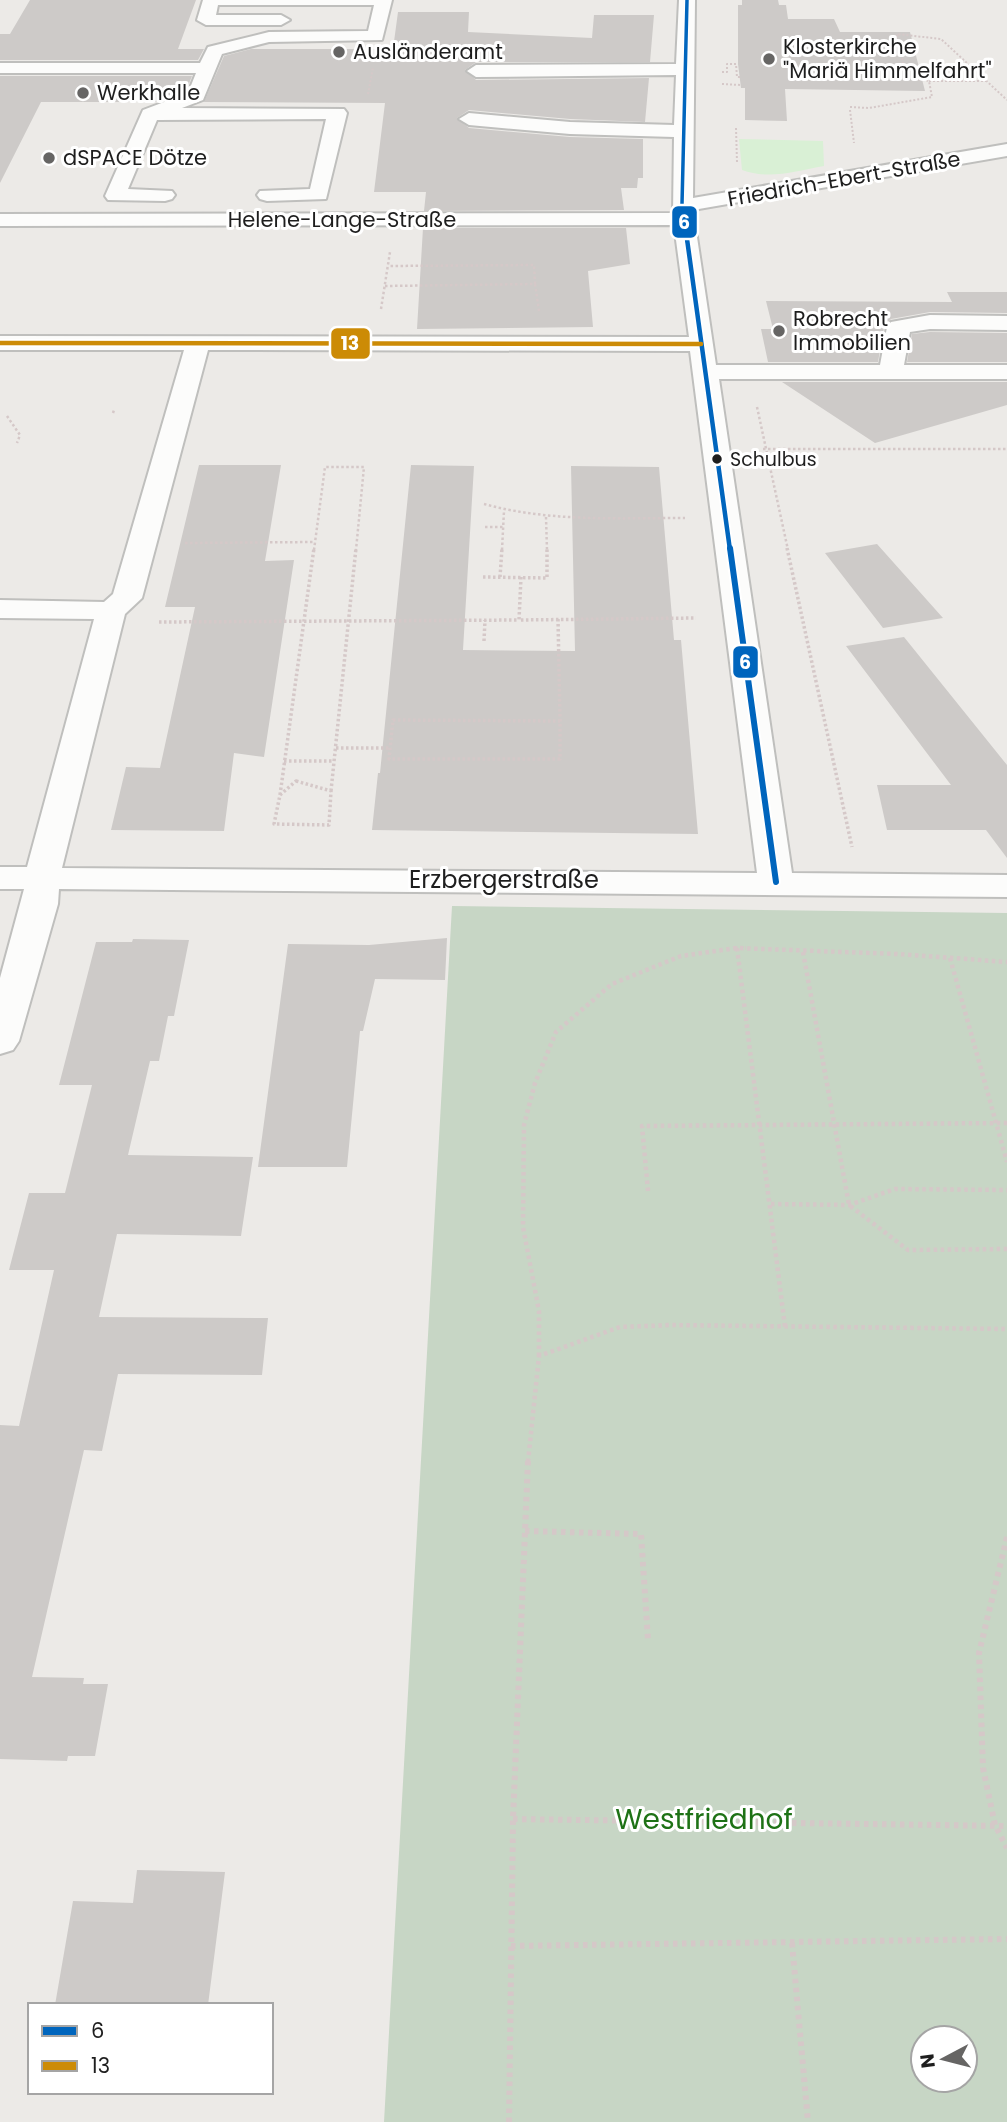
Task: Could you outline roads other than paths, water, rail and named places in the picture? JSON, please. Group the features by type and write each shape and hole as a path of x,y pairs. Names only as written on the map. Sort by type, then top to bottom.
{"street":[{"path":"211,0 384,0 378,28 206,20 211,0"},
{"path":"687,0 685,69 677,110 683,131 683,212 776,882"},
{"path":"186,195 114,196 150,114 196,96 214,51 269,37 378,28"},
{"path":"0,68 207,68"},
{"path":"476,71 685,69"},
{"path":"150,114 337,113 319,195 250,195"},
{"path":"470,119 570,128 683,131"},
{"name":"Friedrich-Ebert-Straße","path":"683,212 699,204 1007,150"},
{"name":"Helene-Lange-Straße","path":"0,220 683,212"},
{"path":"891,371 899,327 930,322 1007,323"},
{"path":"0,343 701,344"},
{"path":"0,1041 31,941 40,905 46,856 110,617 127,598 198,344"},
{"path":"705,372 1007,372"},
{"path":"0,609 110,617"},
{"name":"Erzbergerstraße","path":"0,878 776,882 1007,886"}],"place":[{"name":"Ausländeramt","path":"339,52"},
{"name":"Klosterkirche \"Mariä Himmelfahrt\"","path":"769,59"},
{"name":"Werkhalle","path":"83,93"},
{"name":"dSPACE Dötze","path":"49,158"},
{"name":"Robrecht Immobilien","path":"779,331"},
{"name":"Schulbus","path":"717,459"}],"park label":[{"name":"Westfriedhof","path":"704,1819"}]}
